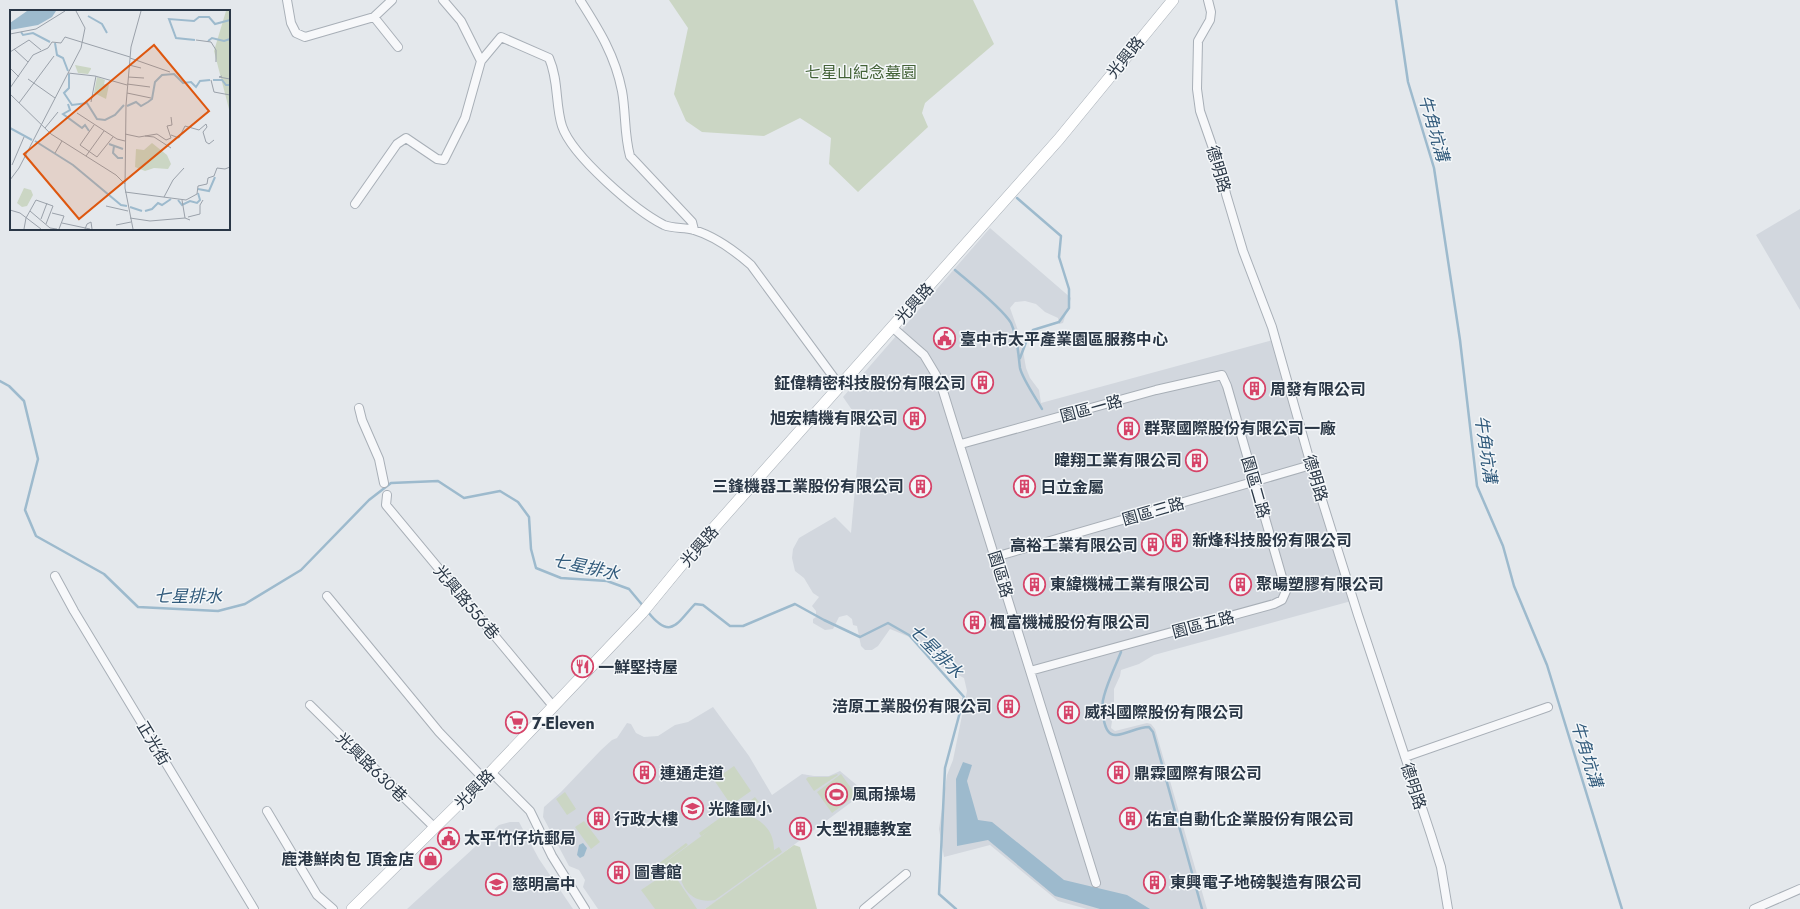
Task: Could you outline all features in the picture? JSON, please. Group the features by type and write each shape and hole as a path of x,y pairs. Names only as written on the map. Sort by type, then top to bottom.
{"main road":[{"name":"光興路","path":"352,909 488,776 642,613 688,557 1059,139 1173,0"}],"street":[{"path":"287,0 291,23 296,33 305,37 374,17 392,0"},
{"path":"443,0 461,21 481,61"},
{"path":"580,0 606,40 616,66 622,93 626,141 630,156 692,222 694,230"},
{"name":"德明路","path":"1208,0 1211,12 1210,20 1198,41 1197,89 1200,111 1223,177 1226,194 1243,251 1272,327 1311,465 1441,867 1448,909"},
{"path":"374,17 398,47"},
{"path":"355,204 397,144 403,139 406,138 437,159 444,160 465,118 481,61 501,36 549,58 554,69 562,126 575,150 587,164 642,212 665,226 694,230 732,249 751,265 840,386"},
{"name":"園區路","path":"892,327 924,355 930,363 943,391 961,444 1096,883"},
{"name":"園區一路","path":"961,444 1149,392 1222,375"},
{"name":"園區二路","path":"1222,375 1227,386 1286,591 1282,600"},
{"path":"359,408 362,420 379,459 384,483"},
{"name":"園區三路","path":"995,557 1311,465"},
{"name":"光興路556巷","path":"388,495 386,505 553,706"},
{"name":"正光街","path":"55,576 74,611 254,909"},
{"path":"327,596 439,732 530,811 552,856 585,909"},
{"name":"園區五路","path":"1030,671 1274,604 1282,600"},
{"name":"光興路630巷","path":"310,705 435,828"},
{"path":"1405,757 1548,707"},
{"path":"267,811 317,895 333,909"},
{"path":"864,909 906,874"},
{"path":"1754,909 1800,890"}],"shaded area":[{"path":"1800,209 1800,310 1756,235"},
{"path":"990,228 1071,298 1063,323 1059,324 1058,318 1045,312 1036,304 1025,301 1015,302 1010,308 1021,339 1026,368 1030,378 1039,390 1041,403 1277,339 1355,600 1154,655 1139,664 1121,670 1114,689 1114,707 1111,728 1115,731 1147,723 1151,724 1155,729 1207,909 1087,909 1058,901 990,845 944,857 939,829 947,775 953,760 967,691 964,678 935,663 928,651 930,649 929,645 890,629 878,646 872,650 865,650 861,646 857,626 853,625 852,619 847,615 839,617 833,629 825,630 813,623 813,619 816,617 816,611 812,606 819,597 813,593 804,578 795,571 792,558 793,549 799,538 835,517 851,533 861,423 843,397"},
{"name":"光隆國小","path":"713,707 749,756 772,795 802,774 829,776 840,771 865,792 705,909 598,909 583,887 585,880 579,870 569,866 553,836 543,817 544,807 561,792 601,750 612,740 617,738 627,723 631,724 636,733 644,737 658,736 675,725 688,722"},
{"name":"慈明高中","path":"510,822 519,822 539,859 573,909 407,909 499,825"}],"green space":[{"name":"七星山紀念墓園","path":"669,0 973,0 994,44 925,103 922,113 928,127 858,192 829,164 831,138 800,118 764,136 702,132 686,121 674,94 688,28"},
{"path":"734,766 751,791 731,805 714,780"},
{"name":"風雨操場","path":"841,774 856,795 832,813 817,792"},
{"path":"838,775 814,791 806,779 808,777 828,777"},
{"path":"565,792 576,809 567,815 556,799"},
{"path":"755,797 759,802 744,813 756,819 766,827 772,837 774,850 779,847 782,852 715,900 706,901 699,899 692,896 687,891 681,878 680,862 652,881 648,875 711,829 701,836 699,833 731,810 734,813"},
{"path":"584,821 600,842 591,849 575,827"},
{"path":"686,843 688,845 652,872 650,870"},
{"path":"794,845 800,847 817,909 705,909"},
{"path":"671,870 697,909 655,909 641,890"}],"water":[{"path":"963,762 972,765 967,781 978,820 992,822 1064,880 1127,895 1150,909 1100,909 1055,896 988,840 957,846 956,779"},
{"path":"583,843 587,848 584,856 580,858 577,855 579,845"}],"waterway":[{"name":"牛角坑溝","path":"1396,0 1408,82 1434,168 1460,340 1477,486 1503,546 1514,586 1547,665 1622,909"},
{"path":"1017,198 1061,236 1059,257 1069,289 1069,308 1059,322 1033,330 1028,337 1020,358"},
{"path":"955,270 993,303 1011,323 1016,340 1021,372 1042,409"},
{"name":"七星排水","path":"0,381 9,386 24,401 38,459 25,510 36,536 104,574 138,607 218,611 245,604 301,570 369,500 391,483 438,481 464,498 500,491 518,502 529,517 531,549 536,568 561,578 607,581 629,589 644,607"},
{"name":"七星排水","path":"648,612 656,621 663,626 668,627 678,623 695,604 703,605 730,626 743,626 795,604 860,637 888,623 909,635 964,697 945,768 939,894 956,909"},
{"path":"1121,652 1103,700 1105,725 1111,734 1116,735 1145,727 1149,727 1153,732 1202,909"}],"place":[{"name":"臺中市太平產業園區服務中心","path":"945,339"},
{"name":"鉦偉精密科技股份有限公司","path":"982,383"},
{"name":"周發有限公司","path":"1254,389"},
{"name":"旭宏精機有限公司","path":"914,418"},
{"name":"群聚國際股份有限公司一廠","path":"1129,428"},
{"name":"暐翔工業有限公司","path":"1197,460"},
{"name":"三鋒機器工業股份有限公司","path":"920,486"},
{"name":"日立金屬","path":"1025,487"},
{"name":"新烽科技股份有限公司","path":"1177,540"},
{"name":"高裕工業有限公司","path":"1153,545"},
{"name":"東緯機械工業有限公司","path":"1035,584"},
{"name":"聚暘塑膠有限公司","path":"1240,584"},
{"name":"楓富機械股份有限公司","path":"975,622"},
{"name":"一鮮堅持屋","path":"582,667"},
{"name":"涪原工業股份有限公司","path":"1008,706"},
{"name":"威科國際股份有限公司","path":"1069,712"},
{"name":"7-Eleven","path":"517,723"},
{"name":"連通走道","path":"645,773"},
{"name":"鼎霖國際有限公司","path":"1119,773"},
{"name":"風雨操場","path":"836,794"},
{"name":"光隆國小","path":"693,809"},
{"name":"行政大樓","path":"598,819"},
{"name":"佑宜自動化企業股份有限公司","path":"1130,819"},
{"name":"大型視聽教室","path":"801,829"},
{"name":"太平竹仔坑郵局","path":"448,838"},
{"name":"鹿港鮮肉包 頂金店","path":"430,859"},
{"name":"圖書館","path":"618,872"},
{"name":"東興電子地磅製造有限公司","path":"1155,882"},
{"name":"慈明高中","path":"496,884"}]}
